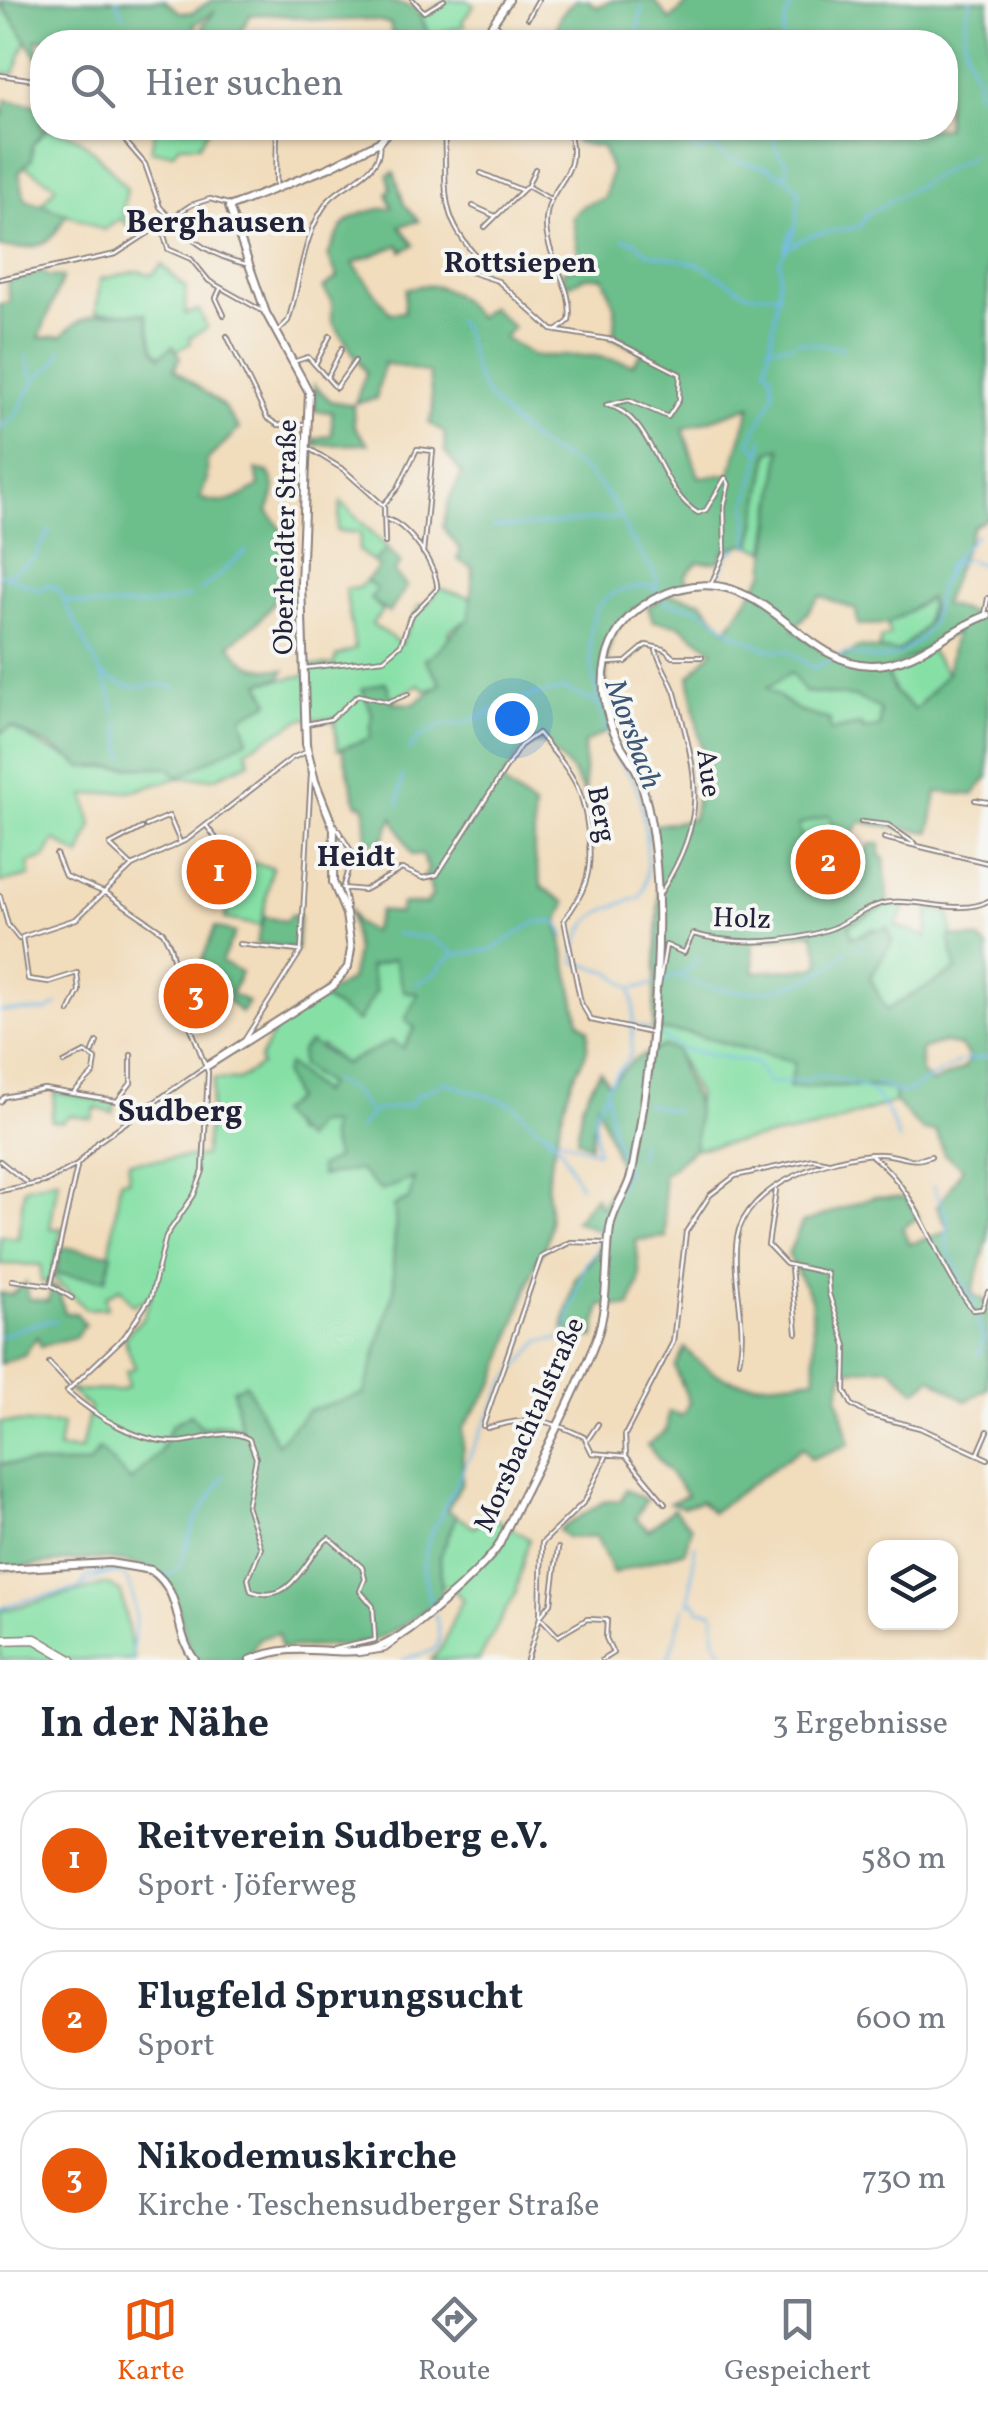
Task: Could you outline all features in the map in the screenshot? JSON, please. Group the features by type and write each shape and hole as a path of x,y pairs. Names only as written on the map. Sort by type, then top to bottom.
{"main road":[{"path":"489,30 509,0"},
{"path":"230,205 276,190 379,142"},
{"name":"Oberheidter Straße","path":"230,205 266,313 308,387 310,448 302,583 308,752 335,836 333,882 346,914 351,949 344,974 316,998 244,1042"},
{"path":"606,663 620,623 662,595 711,586 752,598 840,656 865,665 902,661 987,615"},
{"name":"Morsbachtalstraße","path":"250,1660 292,1647 378,1648 426,1613 496,1550 598,1333 603,1243 632,1172 652,1033 658,896 642,785 614,729 606,663"},
{"path":"207,1066 244,1042"},
{"path":"0,1569 110,1563 151,1570 173,1598 185,1644 195,1660"},
{"path":"0,1640 35,1639 71,1660"}],"street":[{"path":"413,0 425,12 444,0"},
{"path":"528,18 538,0"},
{"path":"494,23 501,30"},
{"path":"0,76 30,80"},
{"path":"124,140 145,164 160,207 184,235 226,260 249,264"},
{"path":"276,140 276,190"},
{"path":"445,140 445,207 462,241 485,265 484,274"},
{"path":"556,331 566,324 570,312 546,238 551,200 573,164 570,140"},
{"path":"276,332 288,321 307,243 322,212 335,194 373,166 380,154 379,142"},
{"path":"485,227 527,186 535,169"},
{"path":"481,173 522,191"},
{"path":"527,186 551,200"},
{"path":"0,279 124,252 170,215 210,200 230,205"},
{"path":"473,206 496,216"},
{"path":"161,224 168,249 191,259 220,288 266,313"},
{"path":"461,269 484,274 556,331 613,340 677,370 679,400 668,417 630,400 606,405 629,414 674,490 698,513 706,510 723,478 729,480 724,511 725,553 711,586"},
{"path":"220,288 216,298 224,315"},
{"path":"227,336 267,418 281,426 310,424"},
{"path":"315,365 330,336"},
{"path":"327,378 342,348"},
{"path":"295,362 305,356 336,388 355,361"},
{"path":"383,505 398,488 417,449 428,447 435,457 423,553"},
{"path":"310,448 334,462 383,505 388,520 385,543"},
{"path":"304,668 371,663 394,652 402,644 410,617 437,589 434,566 399,523 388,520"},
{"path":"987,615 988,598"},
{"path":"606,663 632,659 643,646 664,649 673,656 702,658"},
{"name":"Aue","path":"656,650 675,694 696,800 684,855 658,896"},
{"path":"306,724 331,719 358,695 388,702 408,694"},
{"name":"Berg","path":"342,888 364,890 402,869 423,878 436,875 520,746 538,733 580,785 590,821 588,882 564,920 581,1003 591,1020 652,1033"},
{"path":"21,940 32,932 59,928 108,894 132,866 181,843 292,758 308,752"},
{"path":"244,1042 300,951 311,768"},
{"path":"975,800 988,802"},
{"path":"132,866 110,845 169,816 181,843"},
{"path":"330,817 353,854 342,888 348,906 346,914"},
{"path":"861,822 888,825 915,844"},
{"path":"206,824 227,853 235,854"},
{"path":"884,838 988,863"},
{"path":"56,854 64,876 108,894 157,926 167,939 187,1018 207,1066 203,1171 190,1202 166,1236 151,1297 125,1336 68,1386"},
{"path":"0,896 8,925 21,940 28,979 45,982 77,973 79,991 69,1012"},
{"name":"Holz","path":"656,989 666,945 684,953 693,934 768,940 826,930 887,902 919,901 971,909 988,902"},
{"path":"240,944 300,951"},
{"path":"74,1094 94,1073 93,1054 98,1042"},
{"path":"64,1063 85,1052 93,1054"},
{"path":"117,1101 131,1083 131,1055"},
{"path":"0,1191 57,1177 77,1165 91,1148 207,1066"},
{"path":"0,1102 14,1094 56,1091 149,1106"},
{"path":"739,1361 737,1238 749,1211 798,1172 828,1162 871,1155 912,1162 931,1156"},
{"path":"871,1155 921,1218 942,1267 973,1310 982,1309 988,1292"},
{"path":"664,1504 626,1456 626,1430 673,1342 682,1242 698,1211 719,1187 740,1174 813,1159 828,1162"},
{"path":"0,1161 28,1184"},
{"path":"51,1285 77,1165"},
{"path":"776,1190 768,1244 774,1255 791,1266 827,1273 829,1294 846,1346 846,1392 852,1405 870,1416 920,1428 988,1460"},
{"path":"603,1243 571,1242 541,1256 514,1346 483,1426 524,1417 555,1425 586,1442 589,1451 606,1457 626,1456"},
{"path":"791,1266 796,1333"},
{"path":"12,1280 51,1285 72,1298"},
{"path":"50,1363 87,1407 153,1439 175,1442 238,1434 249,1438 256,1458 246,1506 261,1548 248,1579 251,1591 262,1594 290,1586 329,1538 362,1567 365,1580 360,1591 373,1606 376,1640 333,1649"},
{"path":"586,1442 598,1424"},
{"path":"977,1456 988,1431"},
{"path":"527,1660 540,1616 542,1543 578,1509 606,1457"},
{"path":"540,1616 552,1603 558,1548"},
{"path":"540,1616 558,1636 587,1619 607,1620 606,1638 613,1653 602,1660"}],"green space":[{"path":"0,0 164,0 180,12 192,13 212,0 385,0 416,8 426,30 391,30 391,24 373,20 259,14 250,15 242,30 204,30 215,11 194,25 197,30 30,30 30,46"},
{"path":"449,0 467,0 474,5 462,22 465,26 451,30 427,30 421,15"},
{"path":"575,0 588,0 597,7 614,0 654,0 670,20 691,0 988,0 988,518 973,527 943,604 988,619 988,777 973,795 937,792 930,832 860,822 847,845 863,856 871,844 880,844 880,855 884,858 888,905 849,925 852,937 888,927 892,942 870,977 886,1010 956,970 949,936 979,939 988,948 988,1238 972,1294 988,1302 988,1388 966,1401 932,1378 916,1391 890,1367 844,1370 838,1396 850,1444 811,1459 803,1447 712,1512 701,1501 683,1507 670,1503 687,1495 647,1445 666,1431 669,1411 682,1416 689,1402 675,1367 685,1348 700,1363 730,1379 761,1383 816,1378 811,1299 788,1254 802,1223 874,1197 905,1198 919,1217 902,1228 910,1244 949,1231 937,1207 963,1168 944,1154 936,1131 923,1131 895,1102 894,1091 858,1086 789,1087 795,1062 688,1033 653,1030 659,896 650,826 693,819 696,800 692,762 704,763 689,677 713,650 679,625 653,621 648,607 669,594 701,601 727,630 765,572 781,448 769,452 752,546 744,544 725,550 719,562 698,562 685,575 688,585 639,606 613,636 606,677 612,729 584,743 585,795 572,771 543,742 524,746 501,782 534,807 534,853 542,887 566,903 558,922 579,1021 588,1029 588,1039 567,1097 549,1170 548,1237 495,1382 463,1428 462,1482 447,1510 456,1516 440,1557 442,1597 399,1628 367,1642 281,1648 278,1633 258,1639 247,1660 197,1660 188,1645 173,1595 160,1577 142,1566 95,1560 0,1570 0,1464 88,1464 99,1449 131,1481 160,1452 172,1425 191,1414 201,1427 228,1423 241,1428 233,1389 246,1384 277,1444 309,1410 364,1394 395,1286 394,1206 409,1199 414,1178 381,1191 359,1170 321,1176 319,1167 336,1158 329,1137 331,1124 315,1124 304,1140 277,1113 294,1099 284,1074 288,1064 321,1093 327,1084 301,1066 301,1050 310,1042 344,1064 392,1041 403,1048 415,1028 405,1020 418,994 404,991 394,959 369,967 376,991 358,1022 321,997 350,980 356,952 349,908 356,923 372,932 380,910 399,914 401,904 426,904 432,896 429,881 423,879 428,870 422,854 412,855 393,817 384,838 367,845 365,806 358,804 355,797 342,748 370,738 372,713 362,689 386,682 393,703 414,704 441,684 425,659 469,619 473,569 457,559 461,551 443,527 449,500 462,474 445,452 444,432 429,423 433,411 429,373 384,363 376,399 355,403 366,373 332,321 332,301 323,288 338,277 328,256 334,243 350,219 392,207 387,193 391,189 388,175 394,172 404,204 419,221 400,226 414,245 402,251 399,245 353,263 390,313 404,312 406,289 428,285 454,295 477,317 491,307 513,327 504,337 533,356 595,356 633,364 642,351 611,337 615,314 603,277 586,277 567,285 562,272 580,264 572,216 584,205 605,198 611,171 602,147 574,140 958,140 958,30 556,30 560,16","holes":["751,406 730,474 699,477 683,429","820,596 856,610 858,625 887,624 929,598 927,622 898,652 859,647 841,659 794,630","955,632 947,673 915,710 895,693 886,671","791,673 805,692 856,697 880,709 880,727 863,730 861,725 830,731 830,720 801,712 767,688","829,815 849,871 814,880 798,825","813,932 821,963 813,968 754,972 752,941","943,1042 961,1046 970,1059 963,1069 931,1083 921,1072 921,1050"]},
{"path":"0,4 27,38 14,74 0,73"},
{"path":"5,100 30,104 30,140 36,140 32,145 32,159 19,172 25,199 66,213 55,234 33,247 0,247 0,107 4,114"},
{"path":"37,140 82,141 127,189 122,214 138,225 134,229 120,219 104,230 42,204 56,186 25,166 32,159 32,145"},
{"path":"153,140 202,140 199,145 179,145 173,153 151,151"},
{"path":"162,265 186,288 185,314 199,310 207,328 189,338 191,343 177,351 173,347 160,356 154,349 146,314 96,312 100,279 138,271 152,275"},
{"path":"43,271 47,276 63,277 39,338 62,336 90,316 146,314 154,349 160,356 173,346 181,357 174,369 223,406 239,429 207,460 207,480 200,498 224,502 245,495 259,486 256,470 268,472 273,483 274,496 268,511 284,533 275,598 261,619 230,644 253,666 285,670 281,677 260,683 270,702 242,717 248,739 178,778 169,767 81,767 67,755 12,727 0,733 0,304 10,302 7,281"},
{"path":"314,385 331,401 353,405 354,426 368,444 314,445 314,439 332,435 332,412 315,411"},
{"path":"782,447 766,551 752,546 769,452"},
{"path":"341,502 388,548 373,562 359,551 361,533 337,531"},
{"path":"388,548 401,563 394,572 407,587 389,613 370,599 377,589 366,581 379,567 373,562"},
{"path":"366,581 378,589 370,599 383,610 372,624 401,644 419,605 426,606 438,588 471,598 469,619 450,630 441,684 426,691 419,684 372,713 370,739 338,750 334,719 302,719 246,750 250,762 214,778 178,778 137,790 85,795 92,825 80,856 55,840 45,858 29,863 30,876 0,883 0,733 11,727 45,748 94,768 169,767 179,777 242,716 260,683 307,675 308,666 333,665 337,656 355,649 345,589 358,588"},
{"path":"930,598 925,628 898,652 879,650 881,638 890,635 887,624"},
{"path":"929,649 947,673 915,710 895,693 886,670"},
{"path":"791,672 805,692 856,697 881,709 880,728 863,730 861,725 829,731 830,720 801,712 766,689"},
{"path":"829,814 850,872 814,880 797,825"},
{"path":"236,860 272,867 261,926 225,919"},
{"path":"888,905 906,906 896,926 927,937 929,909 950,913 956,970 886,1010 870,977 892,942 874,928 852,938 849,925"},
{"path":"291,915 299,916 297,949 256,944 264,917 286,921"},
{"path":"215,927 235,933 221,962 241,972 231,994 248,1002 241,1013 198,971"},
{"path":"394,958 404,991 418,994 406,1020 415,1027 403,1048 392,1042 344,1064 321,1045 310,1074 328,1084 322,1093 289,1065 284,1074 294,1099 286,1120 294,1134 315,1123 331,1124 329,1137 336,1159 359,1170 416,1181 409,1199 394,1206 395,1286 364,1395 309,1410 277,1445 245,1384 242,1428 228,1423 200,1427 191,1414 172,1425 160,1452 131,1481 88,1464 0,1464 0,1422 62,1424 58,1449 81,1450 90,1408 69,1390 119,1391 128,1387 126,1371 135,1368 124,1338 144,1316 151,1296 133,1305 120,1288 105,1297 107,1308 86,1309 55,1279 56,1274 106,1279 120,1180 128,1180 129,1162 204,1156 214,1079 238,1080 261,1065 259,1060 276,1027 321,997 358,1021 369,967"},
{"path":"653,1030 688,1033 796,1063 790,1087 885,1088 895,1091 894,1102 815,1129 694,1149 697,1094 676,1050 651,1048"},
{"path":"663,1046 676,1050 697,1116 694,1149 663,1175 666,1237 636,1240 640,1278 630,1307 601,1305 594,1338 563,1329 575,1278 598,1253 605,1233 575,1221 595,1196 600,1207 622,1172 597,1104 590,1146 577,1139 582,1104 600,1071 609,1084 633,1060"},
{"path":"55,1092 115,1103 113,1113 95,1108 92,1119 69,1115 62,1122 51,1121"},
{"path":"58,1179 50,1229 62,1228 50,1283 41,1282 41,1265 0,1264 0,1236 18,1238 24,1188"},
{"path":"61,1247 112,1254 106,1279 56,1274"},
{"path":"26,1283 29,1299 48,1301 52,1286 58,1288 65,1313 76,1313 85,1325 75,1337 41,1346 37,1337 24,1355 0,1364 0,1293 11,1295"},
{"path":"626,1489 646,1500 635,1518 649,1530 673,1509 691,1527 685,1551 613,1573 596,1536 568,1538 559,1530 603,1502 621,1500"},
{"path":"485,1512 529,1539 515,1593 479,1660 431,1660 443,1644 463,1600 450,1586 442,1586 440,1557 456,1516 475,1527"},
{"path":"108,1584 121,1592 134,1660 0,1660 0,1611"}],"waterway":[{"path":"116,0 123,15"},
{"path":"784,30 795,0"},
{"path":"971,0 966,50 978,78 976,87 988,104"},
{"path":"638,30 642,7"},
{"path":"131,25 135,30"},
{"path":"686,140 698,152 710,147"},
{"path":"707,140 725,156 766,167 784,177"},
{"path":"749,547 747,505 761,453 750,442 774,394 771,372 766,368 780,259 793,235 799,190 786,176 787,162 776,150 775,140"},
{"path":"792,246 816,234 860,226 867,214 973,155"},
{"path":"785,250 791,230"},
{"path":"623,239 635,242 648,253 699,264 748,294 780,294"},
{"path":"457,321 484,391 532,439 566,459"},
{"path":"797,341 843,348"},
{"path":"767,347 793,344"},
{"path":"0,427 15,414 36,379 56,361 61,349"},
{"path":"27,356 32,379"},
{"path":"761,452 763,438"},
{"path":"569,462 587,473 602,490 635,544"},
{"path":"493,527 620,518"},
{"path":"5,576 34,559 50,530"},
{"path":"940,584 948,565 976,535"},
{"path":"636,546 658,580 655,588"},
{"path":"716,582 728,555 738,548"},
{"path":"217,577 246,551"},
{"name":"Morsbach","path":"431,1607 423,1569 427,1543 506,1381 540,1341 560,1339 565,1332 585,1264 597,1250 602,1223 626,1170 612,1132 606,1088 631,1054 631,989 611,972 575,962 576,947 586,925 602,911 639,898 647,861 637,787 616,756 594,678 594,616 602,602 613,594 652,586 667,603 705,610 734,634 770,650 789,651 813,668 846,653 878,659 896,656 930,628 940,584 951,565 966,559 988,567"},
{"path":"0,574 41,590 47,584 58,589 109,689 115,714"},
{"path":"199,591 215,579"},
{"path":"66,600 128,606 190,596"},
{"path":"103,674 126,686 176,688"},
{"path":"409,750 419,737 443,724 461,725 528,697 564,689 599,704"},
{"path":"118,722 124,757"},
{"path":"399,804 402,775"},
{"path":"416,984 432,976 452,955 491,950 536,922 558,922 565,937"},
{"path":"395,934 431,938 453,952"},
{"path":"856,947 863,944"},
{"path":"663,983 674,975 718,989 789,986 830,967 847,951"},
{"path":"676,976 686,973 700,956"},
{"path":"632,989 653,984"},
{"path":"0,1011 46,1011 58,1004"},
{"path":"632,1025 649,1029"},
{"path":"656,1034 684,1050 756,1063 768,1083 807,1081 815,1075 860,1085 878,1098 899,1140"},
{"path":"964,1060 988,1057"},
{"path":"875,1083 903,1094 959,1062"},
{"path":"332,1081 354,1092 370,1114"},
{"path":"358,1129 374,1111 412,1104 416,1096 446,1082 509,1103 539,1128 597,1152 594,1113 605,1094"},
{"path":"646,1104 675,1111"},
{"path":"543,1130 561,1148 580,1186"},
{"path":"638,1158 641,1142"},
{"path":"933,1185 948,1220 947,1248 975,1304"},
{"path":"977,1320 983,1338 979,1354"},
{"path":"0,1336 40,1322 57,1321"},
{"path":"160,1572 167,1577 180,1566 195,1521 224,1476"},
{"path":"689,1604 695,1545"},
{"name":"Morsbach","path":"80,1588 87,1576 123,1569"},
{"name":"Morsbach","path":"0,1609 77,1589 106,1574 122,1574 134,1604 131,1660"},
{"path":"693,1600 699,1610 713,1612 715,1641 728,1659"},
{"path":"668,1660 684,1607"},
{"name":"Morsbach","path":"403,1660 438,1645 435,1614"}],"place":[{"name":"Flugfeld Sprungsucht","path":"828,862"},
{"name":"Reitverein Sudberg e.V.","path":"219,872"},
{"name":"Nikodemuskirche","path":"196,996"}],"district":[{"name":"Berghausen","path":"216,221"},
{"name":"Rottsiepen","path":"520,262"},
{"name":"Heidt","path":"356,856"},
{"name":"Sudberg","path":"180,1110"}]}
